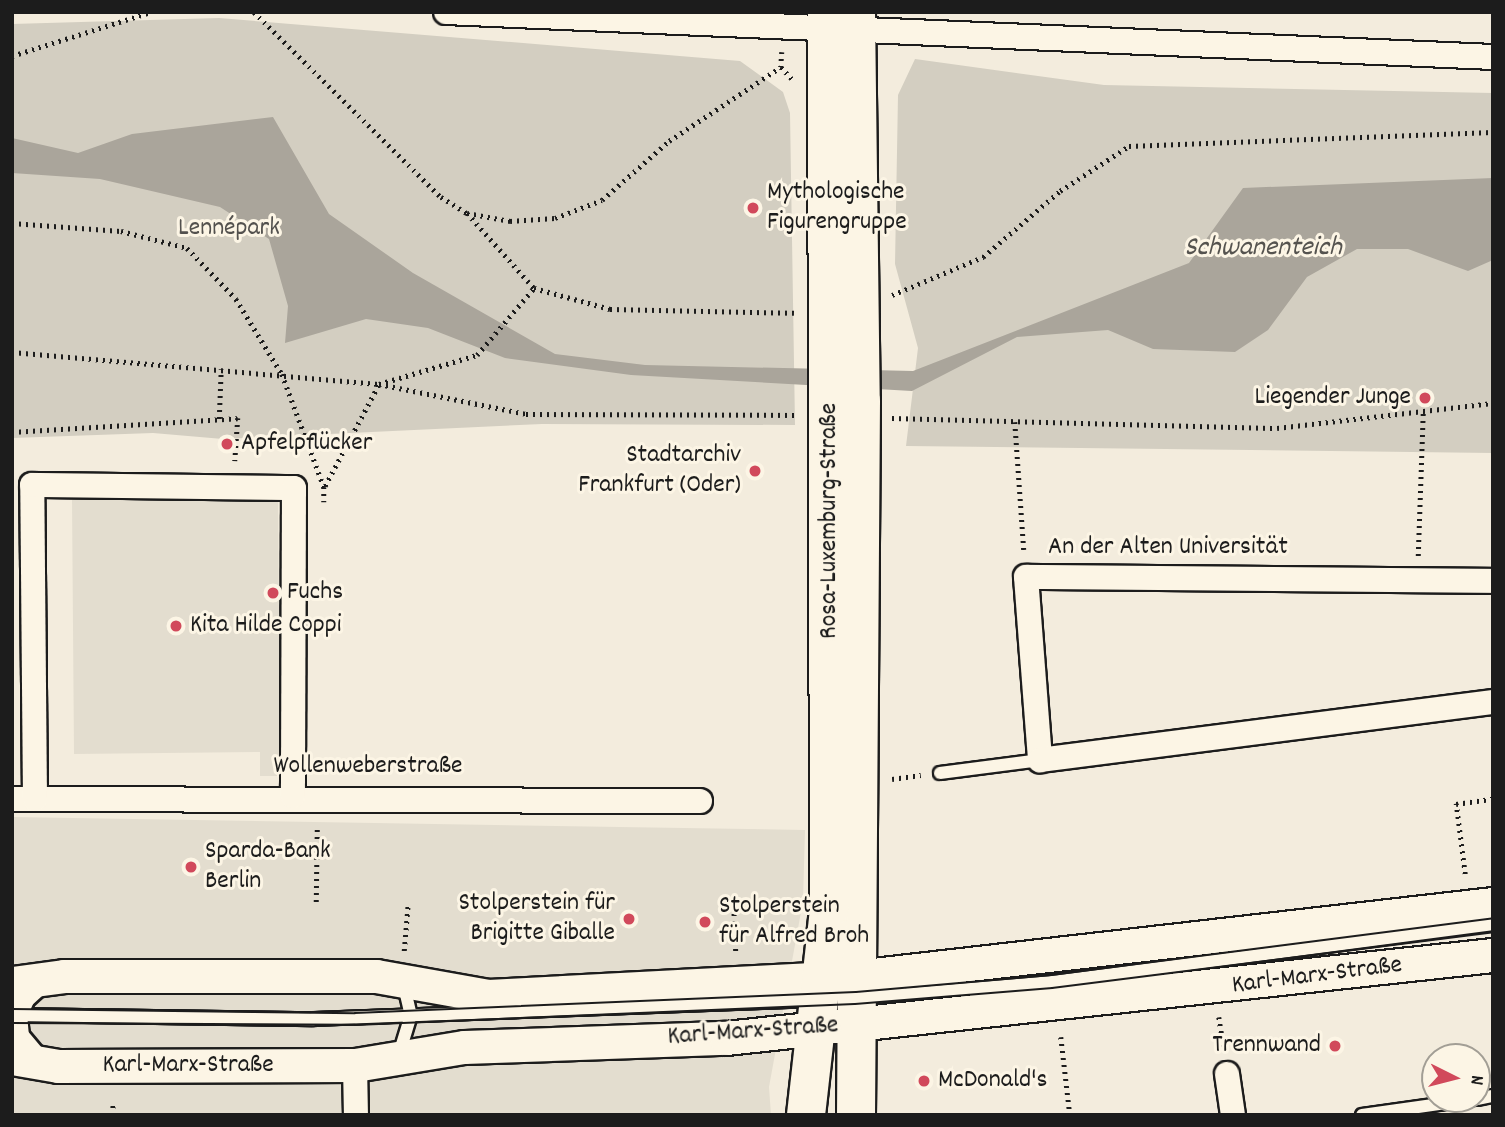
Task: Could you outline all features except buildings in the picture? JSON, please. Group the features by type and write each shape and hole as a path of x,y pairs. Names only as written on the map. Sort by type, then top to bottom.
{"main road":[{"name":"Rosa-Luxemburg-Straße","path":"839,1001 856,908 861,416 840,322 842,23"},
{"name":"Rosa-Luxemburg-Straße","path":"839,1001 861,416"},
{"path":"839,1001 855,1097"},
{"path":"806,1115 839,1001"}],"street":[{"path":"446,12 842,23 1493,57"},
{"name":"Wollenweberstraße","path":"234,487 32,485 23,799 305,796 700,802"},
{"path":"234,487 294,488 305,796"},
{"name":"An der Alten Universität","path":"1040,760 1026,578 1493,580"},
{"path":"1040,760 1493,702"},
{"name":"Karl-Marx-Straße","path":"25,1060 355,1065 391,1062 464,1047 839,1001 1492,927"},
{"name":"Karl-Marx-Straße","path":"28,981 376,976 488,996 839,1001 1492,927"},
{"path":"25,1060 17,1037 14,1015 28,981"},
{"path":"355,1065 356,1115"},
{"path":"1227,1074 1233,1115"}],"lane":[{"path":"940,773 1040,760"},
{"path":"391,1062 406,1044 411,1016 402,982"},
{"path":"14,1015 411,1016 839,1001"},
{"path":"1362,1115 1421,1107"}],"path":[{"path":"12,56 151,12"},
{"path":"254,12 441,197 467,213 534,288 610,309 840,322"},
{"path":"467,213 510,221 555,218 602,200 669,141 781,67"},
{"path":"887,297 983,257 1060,191 1129,146 1493,132"},
{"path":"12,223 121,231 187,248 236,299 282,374 324,487 379,384 477,355 534,288"},
{"path":"12,352 379,384 526,414 861,416 1277,428 1493,403"},
{"path":"219,419 221,369"},
{"path":"1417,579 1423,413"},
{"path":"12,432 238,418 234,487"},
{"path":"1015,422 1026,578"},
{"path":"890,779 940,773"},
{"path":"305,796 316,902"},
{"path":"1465,874 1456,804 1493,799"},
{"path":"402,982 408,903"},
{"path":"734,907 737,962"},
{"path":"1061,1037 1070,1115"},
{"path":"113,1103 113,1115"}],"shaded area":[{"name":"Kita Hilde Coppi","path":"278,498 280,776 260,776 260,752 74,754 72,500"},
{"path":"12,817 805,830 803,901 769,1087 771,1115 12,1115"}],"green space":[{"name":"Lennépark","path":"219,18 740,61 783,92 790,113 795,425 542,424 223,439 153,433 12,438 12,24"},
{"path":"915,59 1104,85 1493,93 1493,453 906,446 918,348 895,264 898,95"}],"water":[{"name":"Schwanenteich","path":"273,117 329,214 413,273 555,354 645,365 913,371 1189,263 1243,188 1493,178 1493,260 1468,271 1408,249 1357,249 1307,277 1268,330 1235,352 1153,349 1108,330 1017,337 912,391 631,375 505,358 428,328 366,319 285,343 288,306 269,239 220,207 100,179 12,173 12,138 78,153 132,134"}],"tram line":[{"path":"12,1009 355,1013 856,992 1051,975 1493,918"},
{"path":"12,1023 355,1025 855,1004 1052,988 1493,932"}],"place":[{"name":"Mythologische Figurengruppe","path":"753,208"},
{"name":"Liegender Junge","path":"1425,398"},
{"name":"Apfelpflücker","path":"227,444"},
{"name":"Stadtarchiv Frankfurt (Oder)","path":"755,471"},
{"name":"Fuchs","path":"273,593"},
{"name":"Kita Hilde Coppi","path":"176,626"},
{"name":"Sparda-Bank Berlin","path":"191,867"},
{"name":"Stolperstein für Brigitte Giballe","path":"629,919"},
{"name":"Stolperstein für Alfred Broh","path":"705,922"},
{"name":"Trennwand","path":"1335,1046"},
{"name":"McDonald's","path":"924,1081"}]}
